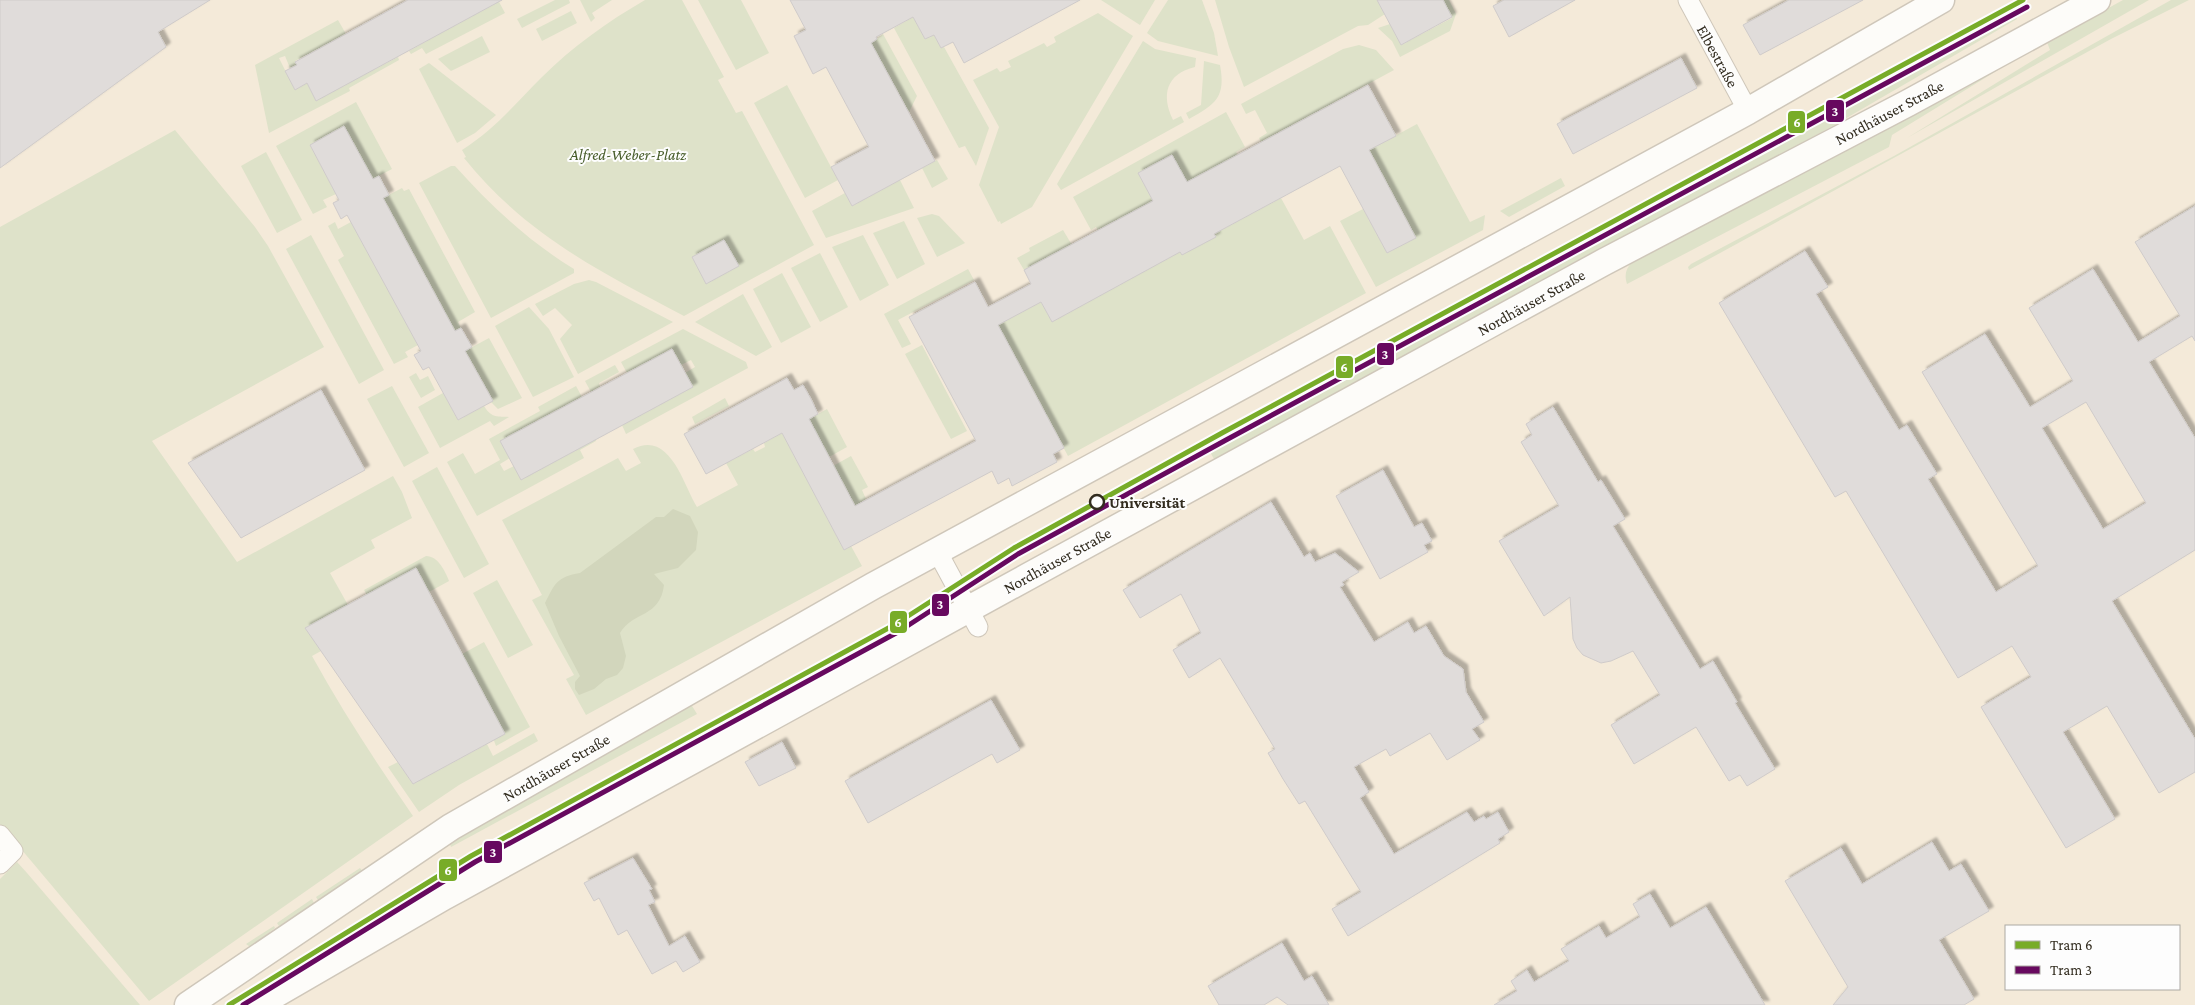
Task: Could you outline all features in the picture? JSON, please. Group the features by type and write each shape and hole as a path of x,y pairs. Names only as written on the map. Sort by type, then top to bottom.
{"main road":[{"name":"Nordhäuser Straße","path":"188,1005 451,827 937,551 1748,111 1941,0"},
{"name":"Nordhäuser Straße","path":"257,1005 445,896 973,618 1604,262 1908,103 2097,0"}],"street":[{"name":"Elbestraße","path":"1688,0 1748,111"},
{"path":"937,551 973,618"},
{"path":"0,835 13,851 0,864"}],"green space":[{"path":"498,0 505,13 426,54 422,48 411,54 409,51"},
{"path":"555,0 569,0 570,3 522,28 517,19"},
{"path":"580,0 612,0 592,13 595,18 591,22"},
{"name":"Alfred-Weber-Platz","path":"645,0 682,0 724,77 718,80 736,113 742,111 814,245 684,316 593,267 538,230 488,185 464,158 466,157 462,150 495,125 553,67 578,45"},
{"path":"698,0 741,0 769,53 736,70"},
{"path":"1101,0 1155,0 1140,25"},
{"path":"1168,0 1202,0 1214,33 1218,56 1158,41 1147,33"},
{"path":"1215,0 1377,0 1385,14 1368,25 1358,26 1244,87 1229,47"},
{"path":"1443,0 1449,0 1456,14 1450,31 1400,57 1392,41 1378,28 1390,24 1401,45 1452,18"},
{"path":"2123,0 2149,0 1907,138 2050,50 2047,42"},
{"path":"2171,0 2189,0 2111,39 1689,270 1688,267 1691,264 1894,156"},
{"path":"2012,9 2017,19 1831,127 1215,461 1207,446"},
{"path":"571,11 577,23 542,41 536,29"},
{"path":"1098,13 1133,36 1032,207 1001,224 1000,221 998,222 979,185 999,127 973,80 997,68 1000,72 1011,67 1008,61 1044,43 1047,47 1056,42 1054,37"},
{"path":"913,17 925,39 934,35 941,48 944,47 989,128 976,166 965,146 959,148 894,28"},
{"path":"338,20 346,34 295,61 297,65 290,68 285,56 279,58 295,90 307,83 316,100 398,57 399,60 349,88 350,91 269,133 255,65"},
{"path":"883,34 917,96 909,112 871,43"},
{"path":"482,36 490,52 451,71 438,59"},
{"path":"1143,41 1155,49 1196,58 1195,67 1185,70 1172,80 1167,94 1169,111 1173,120 1181,116 1184,122 1061,190 1057,184"},
{"path":"1359,45 1376,50 1394,70 1261,142 1259,138 1267,133 1255,110 1246,114 1241,104 1343,49"},
{"path":"2016,59 1892,135 1889,147 1627,284 1626,272 1632,262"},
{"path":"1204,61 1220,65 1220,92 1212,104 1189,119 1186,113 1201,105"},
{"path":"429,63 496,115 475,133 457,143 419,69"},
{"path":"787,85 838,180 805,198 754,103"},
{"path":"356,102 392,169 373,179 344,127 310,145 336,194 323,200 327,207 313,214 276,146"},
{"path":"1226,112 1245,147 1236,152 1238,155 1187,182 1172,155 1139,173 1153,201 1098,230 1096,227 1091,230 1073,197"},
{"path":"1417,124 1470,222 1485,215 1483,230 1376,287 1340,221 1363,209 1387,253 1416,238 1369,150"},
{"path":"175,130 255,227 268,246 324,347 152,441 237,562 393,476 402,492 412,518 371,540 375,548 330,573 348,605 321,651 312,656 361,738 413,816 149,1001 0,824 0,227"},
{"path":"266,152 302,220 277,233 241,166"},
{"path":"937,160 948,179 932,188 922,168"},
{"path":"451,166 455,166 482,195 526,235 574,269 574,273 491,318 419,183"},
{"path":"1561,178 1565,186 1509,217 1500,211"},
{"path":"900,180 914,208 826,238 812,211 845,193 852,206"},
{"path":"402,188 404,191 409,189 475,312 458,322 461,328 455,331 383,198"},
{"path":"1281,198 1304,240 1330,226 1366,293 1068,456 998,325 1041,302 1052,321 1180,252 1216,237 1214,234"},
{"path":"932,214 939,216 965,243 937,257 917,218"},
{"path":"904,221 925,264 897,279 873,233"},
{"path":"335,222 338,229 351,222 418,345 405,352 408,357 394,364 338,260 344,256 328,226"},
{"path":"1063,230 1072,245 1024,270 1017,258 1030,251 1029,248"},
{"path":"311,235 384,370 359,384 286,249"},
{"path":"863,235 889,285 860,301 832,247"},
{"path":"820,253 848,307 820,322 791,268"},
{"path":"968,269 974,280 898,320 911,344 902,348 884,314"},
{"path":"782,273 811,327 781,343 753,289"},
{"path":"589,280 673,322 578,374 560,339 572,325 555,308 543,316 535,304 574,284"},
{"path":"743,294 772,347 756,356 695,322"},
{"path":"529,307 549,329 574,377 533,397 495,326"},
{"path":"683,329 746,362 748,368 626,434 622,425 685,373 695,367 691,360 681,365 672,349 627,373 621,362"},
{"path":"489,338 522,398 498,409 491,402 493,401 465,351"},
{"path":"922,345 967,431 951,439 905,354"},
{"path":"615,365 619,372 599,383 600,387 591,392 585,381"},
{"path":"416,373 420,380 428,376 435,390 421,398 409,377"},
{"path":"392,386 429,453 404,467 367,399"},
{"path":"576,386 582,397 501,441 510,458 500,464 504,471 596,439 596,441 580,450 584,458 477,516 447,462 463,453 475,474 500,460 489,439 540,411 538,407"},
{"path":"443,393 458,420 484,406 493,415 509,417 494,426 490,421 440,448 418,407"},
{"path":"725,398 729,406 695,424 692,417"},
{"path":"827,409 847,447 829,457 809,419"},
{"path":"782,433 844,550 851,546 862,566 586,715 566,679 574,675 532,600 542,595 502,520 618,458 626,471 641,463 633,449 646,445 657,447 674,462 697,507 738,485 726,463 753,449 755,452 765,447 764,443"},
{"path":"851,456 868,487 862,490 866,499 855,506 833,466"},
{"path":"437,467 489,564 464,578 412,481"},
{"path":"673,509 690,516 698,532 696,550 678,568 654,574 664,585 657,603 652,609 625,626 620,633 626,656 623,668 617,675 606,679 594,689 579,695 575,689 575,682 580,676 559,636 545,603 548,596 561,579 580,573 656,517 664,517"},
{"path":"426,556 437,561 449,581 429,592 367,595 364,590"},
{"path":"497,580 533,645 508,658 473,593"},
{"path":"484,642 530,727 496,746 462,654"},
{"path":"689,701 697,714 451,847 449,842"},
{"path":"534,733 538,741 459,785 419,812 388,767 398,762 413,784 487,744 493,756"},
{"path":"17,862 140,1005 0,1005 0,879"},
{"path":"360,868 363,872 333,900 324,896 318,900 316,897"},
{"path":"312,899 314,903 308,907 311,915 302,920 294,916 279,926 277,923"},
{"path":"274,926 275,928 262,938 264,946 256,951 246,944"}],"building":[{"path":"0,0 210,0 158,32 166,47 0,168"},
{"path":"408,0 502,0 316,101 307,83 295,90 285,71 297,65 295,62"},
{"path":"790,0 1080,0 964,63 953,42 941,48 934,35 925,39 913,17 876,37 877,39 871,43 935,161 852,206 831,167 869,147 826,67 813,74 794,36 806,30"},
{"path":"1377,0 1443,0 1452,17 1401,45"},
{"path":"1504,0 1575,0 1509,37 1493,6"},
{"path":"1789,0 1863,0 1760,55 1743,25"},
{"path":"1681,58 1697,88 1573,154 1557,124"},
{"path":"1368,85 1396,136 1369,150 1416,238 1387,253 1340,166 1214,234 1216,237 1182,255 1180,252 1052,322 1041,302 998,325 1064,448 1053,454 1057,462 1012,486 1009,478 998,484 992,471 844,550 782,433 706,474 684,434 787,378 794,390 803,385 811,399 818,414 809,419 855,506 976,441 909,317 975,282 988,307 1031,284 1024,270 1153,201 1138,173 1172,155 1187,182"},
{"path":"344,126 373,179 379,176 389,195 383,198 455,331 461,328 472,347 465,351 493,401 458,420 429,367 423,370 414,355 421,351 347,215 341,219 333,203 339,200 310,145"},
{"path":"2195,206 2195,341 2192,336 2149,362 2195,438 2195,550 2112,601 2195,739 2195,772 2159,793 2107,706 2063,732 2115,819 2066,848 1981,707 2031,677 2012,646 1958,678 1846,491 1835,497 1719,303 1805,251 1828,287 1816,294 1899,430 1907,425 1937,474 1928,479 1996,592 2038,566 1922,372 1985,334 2030,407 2073,381 2029,308 2093,269 2138,342 2180,316 2135,242","holes":["2086,402 2146,503 2103,529 2042,428"]},
{"path":"724,240 739,266 706,284 692,257"},
{"path":"672,349 693,387 521,480 500,441"},
{"path":"321,390 365,470 241,538 188,463"},
{"path":"1553,407 1598,482 1601,480 1625,519 1613,526 1700,669 1713,661 1737,702 1735,703 1775,769 1747,786 1740,775 1729,781 1696,727 1634,764 1611,725 1660,695 1633,651 1611,661 1601,663 1583,655 1573,639 1570,597 1544,616 1499,541 1559,506 1521,442 1532,435 1526,424"},
{"path":"1383,470 1414,527 1422,523 1432,541 1424,545 1428,552 1380,579 1336,496"},
{"path":"1271,502 1304,557 1310,553 1315,562 1335,553 1359,572 1342,582 1344,585 1340,587 1374,642 1408,622 1414,633 1426,626 1444,656 1463,669 1466,692 1484,722 1472,729 1480,740 1447,760 1430,733 1390,756 1386,749 1354,767 1369,792 1360,798 1394,854 1467,812 1474,822 1484,816 1486,819 1498,812 1509,832 1498,839 1500,843 1348,936 1332,909 1361,892 1305,801 1299,804 1283,779 1268,753 1275,749 1220,658 1189,678 1173,650 1201,633 1181,594 1140,618 1123,590"},
{"path":"416,568 505,734 413,784 305,628"},
{"path":"991,700 1020,750 997,763 992,754 868,823 845,781"},
{"path":"782,742 796,768 759,786 745,762"},
{"path":"1932,842 1949,871 1961,864 1989,911 1939,940 1974,999 1964,1005 1833,1005 1848,987 1785,881 1841,848 1862,884"},
{"path":"633,858 652,889 649,890 655,902 648,905 669,946 685,936 700,962 683,972 676,961 652,974 627,930 618,935 599,898 594,901 584,883"},
{"path":"1650,894 1670,928 1706,907 1765,1005 1494,1005 1517,991 1511,981 1527,970 1534,982 1569,961 1561,949 1599,926 1606,938 1640,917 1633,904"},
{"path":"1282,943 1304,981 1312,976 1329,1005 1288,1005 1277,997 1264,1005 1219,1005 1208,986"}],"tram line":[{"name":"6","path":"229,1005 471,856 894,625 1014,548 1222,433 2023,0"},
{"name":"3","path":"243,1005 475,862 898,632 1018,554 2027,7"}],"place":[{"name":"Universität","path":"1097,502"}]}
